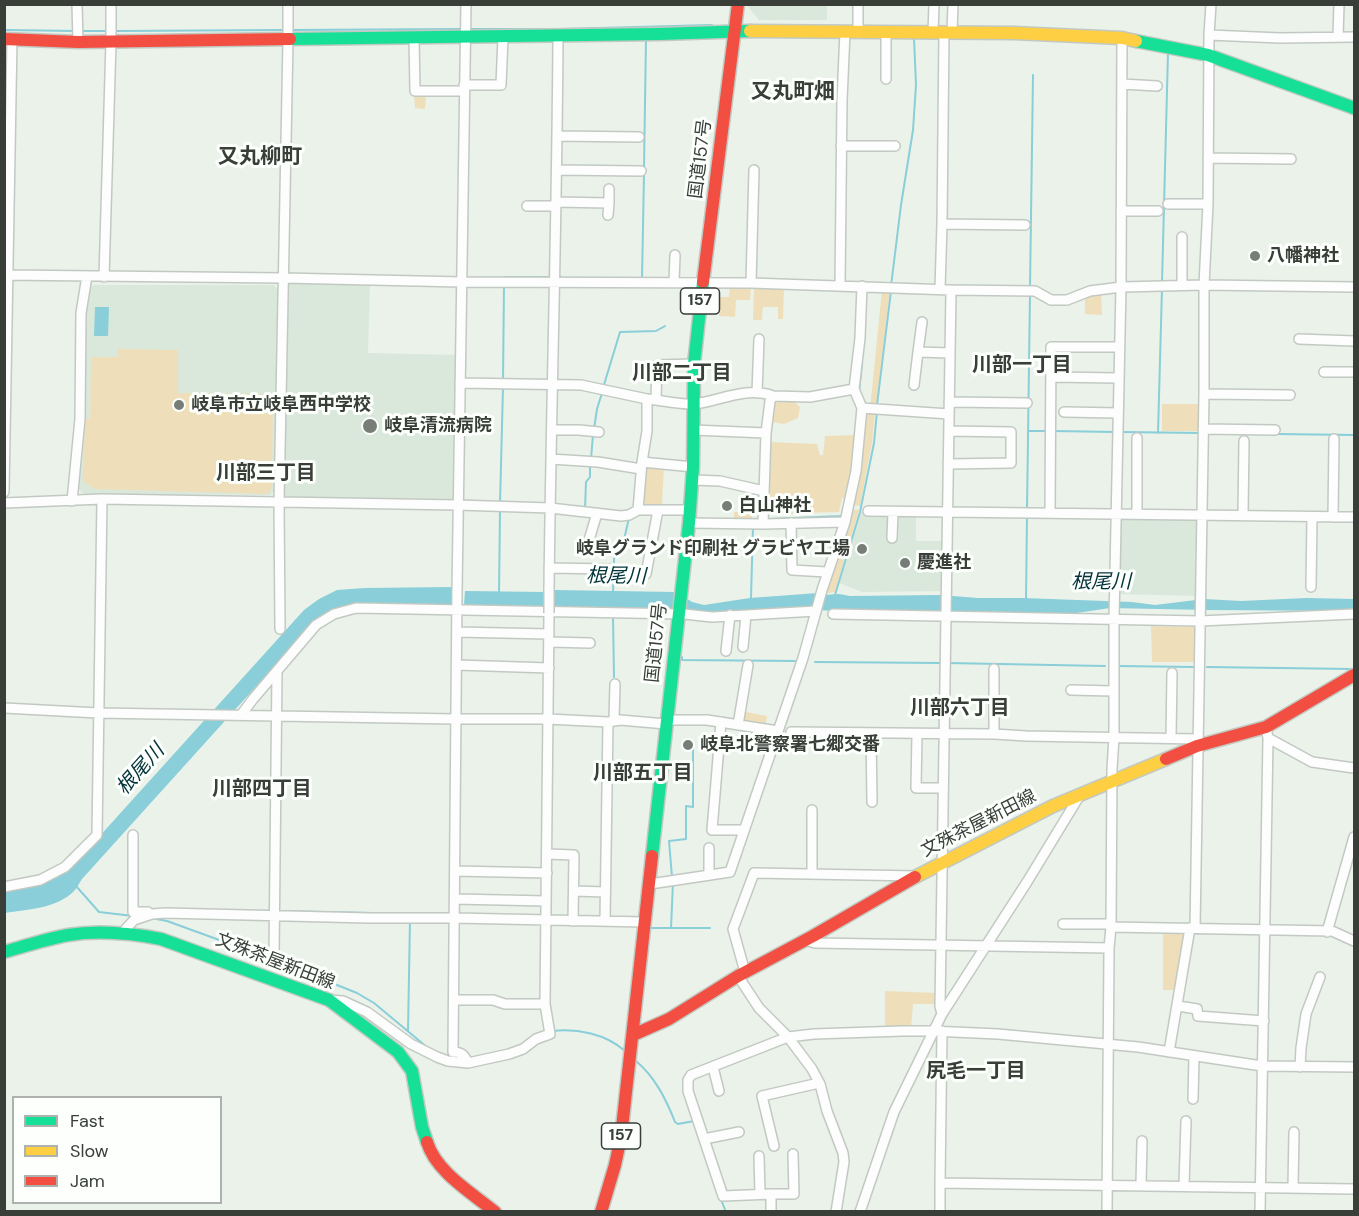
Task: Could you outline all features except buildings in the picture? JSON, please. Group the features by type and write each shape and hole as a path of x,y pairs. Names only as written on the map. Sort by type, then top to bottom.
{"main road":[{"name":"国道157号","path":"601,1212 621,1137 631,1056 689,517 693,467 694,364 702,283 738,4"},
{"path":"8,39 111,42 647,35 735,31 1026,34 1122,38 1208,55 1354,108"},
{"name":"文殊茶屋新田線","path":"633,1035 669,1018 742,974 917,876 1053,806 1197,742 1267,732 1354,675"},
{"name":"文殊茶屋新田線","path":"4,952 69,935 122,933 161,939 329,1000 380,1037 404,1059 412,1071 422,1127 429,1150 442,1169 495,1212"}],"street":[{"path":"76,4 78,42"},
{"path":"104,277 111,4"},
{"path":"280,629 279,502 288,4"},
{"path":"466,4 453,1052 460,1052 468,1063"},
{"path":"840,285 842,146 852,32 858,4"},
{"path":"934,4 943,33 940,289"},
{"path":"943,33 953,4"},
{"path":"1169,1052 1192,928 1200,616 1204,285 1208,204 1208,55 1211,4"},
{"path":"1338,37 1339,4"},
{"path":"886,33 886,79"},
{"path":"1209,35 1280,38 1354,37"},
{"path":"329,1000 344,1001 367,1012 411,1044 448,1061 468,1063 509,1054 550,1034 545,1004 549,568 558,36"},
{"path":"414,37 415,91 501,86 502,37"},
{"path":"1107,1212 1122,38"},
{"path":"4,492 8,39"},
{"path":"1122,84 1157,86"},
{"path":"622,137 623,126"},
{"path":"557,136 639,137"},
{"path":"842,146 895,146"},
{"path":"1208,158 1291,159"},
{"path":"557,170 620,175 641,171"},
{"path":"751,283 754,170"},
{"path":"608,216 609,189"},
{"path":"527,206 609,203"},
{"path":"1168,204 1208,204"},
{"path":"1121,210 1158,211"},
{"path":"942,224 1025,225"},
{"path":"1182,237 1182,285"},
{"path":"674,282 675,255"},
{"path":"6,275 840,285 1035,291 1052,300 1067,300 1090,291 1120,286 1354,287"},
{"path":"72,501 80,419 81,313 87,276"},
{"path":"650,884 730,872 803,658 827,572 844,522 856,471 862,408 855,389 862,286"},
{"path":"942,1014 940,999 951,290"},
{"path":"914,385 922,322"},
{"path":"758,393 759,339"},
{"path":"1299,339 1354,340"},
{"path":"1050,513 1052,346 1119,346"},
{"path":"918,352 950,352"},
{"path":"638,510 642,465 657,364 694,364"},
{"path":"1324,372 1354,372"},
{"path":"1051,377 1119,378"},
{"path":"460,382 582,385 652,399 693,404 733,394 758,393 772,396 810,397 855,389"},
{"path":"1204,394 1290,395"},
{"path":"763,524 766,433 772,396"},
{"path":"950,402 1027,403"},
{"path":"862,408 949,414"},
{"path":"1064,412 1118,413"},
{"path":"1203,429 1275,430"},
{"path":"552,430 599,432"},
{"path":"693,430 766,433"},
{"path":"948,464 1011,463 1011,432 949,431"},
{"path":"1137,438 1137,514"},
{"path":"1333,517 1334,440"},
{"path":"1243,515 1244,441"},
{"path":"551,459 693,467"},
{"path":"692,480 720,482 764,491"},
{"path":"4,887 40,880 65,867 97,835 102,499"},
{"path":"4,502 102,499 458,505 550,508 621,516 638,510 658,510 689,517 763,524 844,522"},
{"path":"646,574 658,510"},
{"path":"867,511 1354,517"},
{"path":"892,538 893,512"},
{"path":"587,547 597,513"},
{"path":"1311,587 1312,517"},
{"path":"792,523 792,570 827,572"},
{"path":"549,568 609,569"},
{"path":"238,715 316,625 334,614 356,608 457,608 613,613 679,607 703,617 816,611"},
{"path":"833,614 1200,616 1354,614"},
{"path":"726,651 730,615"},
{"path":"743,647 746,615"},
{"path":"457,632 590,643"},
{"path":"457,665 549,668"},
{"path":"738,725 748,665"},
{"path":"994,669 994,734"},
{"path":"274,956 277,671"},
{"path":"1171,738 1172,673"},
{"path":"605,921 611,721 615,684"},
{"path":"1071,690 1113,691"},
{"path":"4,708 98,713 666,722 707,720 778,731"},
{"path":"721,722 712,830 744,830"},
{"path":"791,732 1171,738 1197,742"},
{"path":"1267,732 1312,762 1354,768"},
{"path":"1260,1212 1267,732"},
{"path":"871,733 872,802"},
{"path":"917,734 916,788 943,788"},
{"path":"860,1212 894,1112 937,1031 942,1014 1080,795"},
{"path":"812,810 812,874"},
{"path":"133,835 134,912 605,921 644,925"},
{"path":"1327,932 1354,837"},
{"path":"709,848 709,875"},
{"path":"547,855 574,855 573,921"},
{"path":"455,871 547,873"},
{"path":"836,1212 844,1162 843,1153 819,1083 812,1069 788,1037 759,1008 742,974 733,928 754,873 917,876"},
{"path":"574,891 605,892"},
{"path":"455,899 546,901"},
{"path":"122,933 134,920 152,914 165,913"},
{"path":"1063,924 1332,931 1354,941"},
{"path":"805,940 815,943 1109,948"},
{"path":"1300,1067 1306,1014 1320,977"},
{"path":"454,1000 545,1004"},
{"path":"1178,1006 1197,1009 1197,1016 1264,1021"},
{"path":"937,1031 940,1212"},
{"path":"793,1154 794,1194 723,1196 688,1091 688,1080 691,1076 788,1037 813,1034 937,1031 1109,1044 1262,1066 1354,1067"},
{"path":"1193,1099 1194,1056"},
{"path":"713,1067 719,1091"},
{"path":"774,1146 762,1096 819,1083"},
{"path":"1184,1186 1186,1121"},
{"path":"704,1139 739,1131"},
{"path":"1293,1188 1294,1132"},
{"path":"1141,1185 1142,1141"},
{"path":"759,1156 760,1194"},
{"path":"940,1184 1354,1189"},
{"path":"771,1194 771,1212"}],"shaded area":[{"path":"746,4 827,5 827,20 759,20"},
{"path":"414,94 426,95 425,109 415,108"},
{"name":"岐阜清流病院","path":"287,282 370,284 368,353 458,355 455,499 282,497"},
{"name":"岐阜市立岐阜西中学校","path":"94,285 274,285 278,290 275,490 270,495 84,494 78,489 84,321 90,288"},
{"path":"754,286 784,288 783,319 778,319 778,307 763,307 762,320 753,320"},
{"path":"730,287 751,287 750,300 736,300 735,317 719,316 719,297 729,297"},
{"path":"882,290 890,290 876,409 870,409"},
{"path":"1101,291 1102,315 1085,314 1085,295"},
{"path":"118,349 178,350 178,393 273,394 272,487 268,494 94,489 83,481 85,419 90,419 91,357 118,357"},
{"path":"779,401 795,402 800,407 798,418 784,424 772,422 774,405"},
{"path":"1162,404 1200,404 1200,431 1162,431"},
{"path":"864,411 875,411 872,443 860,506 851,505"},
{"path":"859,435 849,499 842,498 839,512 766,514 768,442 817,444 820,455 823,455 825,436"},
{"path":"644,465 664,466 662,506 642,505"},
{"path":"746,509 752,509 752,520 734,520 734,512 746,512"},
{"path":"850,509 859,510 835,592 823,594"},
{"path":"861,512 916,515 916,541 944,541 942,591 862,592 839,583"},
{"path":"1119,516 1197,517 1196,596 1118,594"},
{"path":"1151,626 1196,627 1196,662 1152,662"},
{"path":"741,711 767,716 765,729 738,725"},
{"path":"1163,931 1186,932 1175,990 1163,990"},
{"path":"885,991 938,993 938,1004 913,1004 911,1028 885,1028"}],"water":[{"path":"95,307 109,307 108,336 94,336"},
{"path":"452,587 452,607 333,610 317,619 82,879 74,891 50,905 5,913 5,889 42,885 69,870 304,610 319,599 337,590"},
{"path":"555,590 674,592 674,611 554,608"},
{"path":"465,591 544,592 543,607 464,605"},
{"path":"818,593 814,609 730,613 685,612 686,598 704,605 750,598"},
{"path":"823,595 850,596 940,595 1132,602 1155,605 1204,599 1241,601 1307,598 1354,599 1354,611 1110,608 1063,615 819,610"}],"waterway":[{"path":"469,29 712,25"},
{"path":"292,30 463,29"},
{"path":"4,30 76,31"},
{"path":"115,31 286,30"},
{"path":"82,31 109,31"},
{"path":"891,286 913,130 916,85 914,38"},
{"path":"644,168 646,39"},
{"path":"1162,283 1168,52"},
{"path":"1030,288 1033,75"},
{"path":"642,279 644,174"},
{"path":"559,275 561,278 590,278"},
{"path":"505,279 505,277 550,277"},
{"path":"503,381 504,285"},
{"path":"1158,433 1162,288"},
{"path":"877,405 891,291"},
{"path":"1027,510 1030,294"},
{"path":"603,388 620,332 656,331 665,326"},
{"path":"859,392 862,364 860,362"},
{"path":"500,504 503,387"},
{"path":"594,429 602,393"},
{"path":"835,595 860,512 874,443 877,411"},
{"path":"1028,431 1049,431"},
{"path":"1054,431 1115,432"},
{"path":"1120,432 1202,433"},
{"path":"1276,434 1354,435"},
{"path":"591,459 593,435"},
{"path":"585,509 586,482 590,477 590,464"},
{"path":"499,594 500,510"},
{"path":"770,519 841,516 843,513"},
{"path":"1026,600 1027,516"},
{"name":"根尾川","path":"613,593 614,559 623,544 629,518"},
{"path":"751,598 753,526"},
{"path":"613,616 614,677"},
{"path":"682,657 682,660 795,661"},
{"path":"815,662 941,663"},
{"path":"947,663 1105,666"},
{"path":"1118,666 1193,667"},
{"path":"1207,667 1352,669"},
{"path":"672,877 669,841 686,839 686,806 693,807 693,750"},
{"path":"671,928 673,882"},
{"path":"76,886 99,912 133,916"},
{"path":"279,911 420,914"},
{"path":"576,916 603,916"},
{"path":"609,917 637,917 639,919"},
{"path":"151,918 167,921 277,961 357,993 374,1003 428,1048"},
{"path":"408,1031 410,920"},
{"path":"650,928 710,928"},
{"path":"552,1031 571,1030 600,1036 625,1051"},
{"path":"636,1061 659,1089 675,1122 678,1124 694,1121"},
{"path":"720,1197 726,1212"}],"traffic: fast":[{"path":"290,39 750,31"},
{"path":"1136,41 1208,55 1354,108"},
{"path":"652,856 689,523 693,467 694,364 703,282"},
{"path":"4,952 80,933 138,935 161,939 329,1000 398,1052 412,1071 427,1142"}],"traffic: slow":[{"path":"750,31 1014,33 1122,38 1136,41"},
{"path":"915,877 1053,806 1166,759"}],"traffic: jam":[{"path":"703,282 738,4"},
{"path":"4,39 78,42 290,39"},
{"path":"1166,759 1197,746 1266,727 1354,675"},
{"path":"601,1212 621,1137 652,856"},
{"path":"633,1035 669,1019 738,976 915,877"},
{"path":"427,1142 438,1163 446,1172 495,1212"}],"place":[{"name":"八幡神社","path":"1255,256"},
{"name":"岐阜市立岐阜西中学校","path":"179,405"},
{"name":"岐阜清流病院","path":"370,426"},
{"name":"白山神社","path":"727,506"},
{"name":"岐阜グランド印刷社 グラビヤ工場","path":"862,549"},
{"name":"慶進社","path":"905,563"},
{"name":"岐阜北警察署七郷交番","path":"688,745"}],"district":[{"name":"又丸町畑","path":"793,92"},
{"name":"又丸柳町","path":"260,157"},
{"name":"川部一丁目","path":"1022,366"},
{"name":"川部二丁目","path":"682,374"},
{"name":"川部三丁目","path":"266,474"},
{"name":"川部六丁目","path":"960,709"},
{"name":"川部五丁目","path":"643,774"},
{"name":"川部四丁目","path":"262,790"},
{"name":"尻毛一丁目","path":"976,1072"}]}
